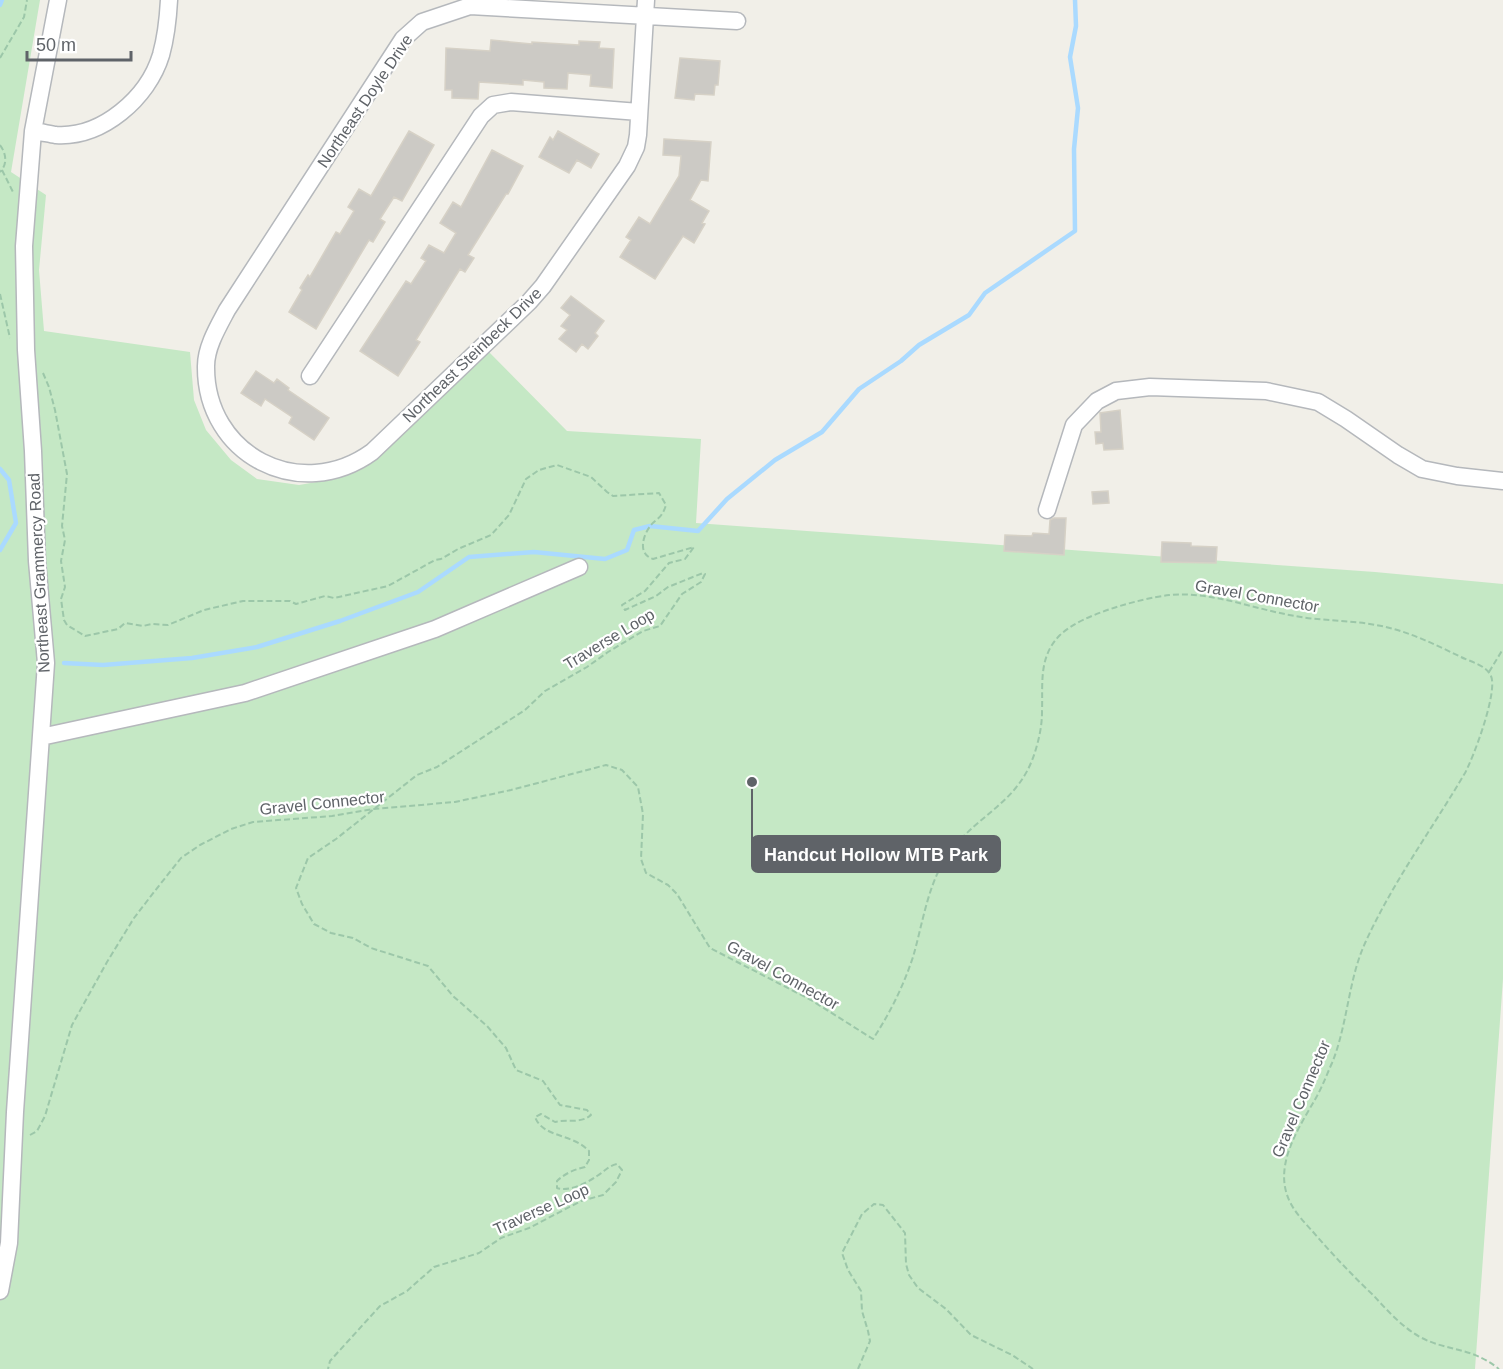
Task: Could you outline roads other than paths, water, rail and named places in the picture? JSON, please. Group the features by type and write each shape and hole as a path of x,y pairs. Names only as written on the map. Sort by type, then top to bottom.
{"street":[{"name":"Northeast Grammercy Road","path":"0,1291 9,1243 14,1136 46,663 37,561 24,246 33,131 58,0"},
{"path":"33,131 57,135 92,129 108,122 142,92 160,57 168,18 169,0"},
{"name":"Northeast Doyle Drive","path":"250,456 219,425 207,389 206,364 212,340 227,310 403,39 422,22 470,6 645,8 737,21"},
{"name":"Northeast Steinbeck Drive","path":"250,456 269,467 284,472 318,474 357,463 372,452 507,324 543,286 627,166 636,147 645,8"},
{"path":"310,376 481,116 493,105 512,102 639,112"},
{"path":"1047,510 1074,425 1097,400 1116,391 1150,387 1266,391 1318,402 1422,469 1503,481"},
{"path":"41,737 245,693 435,629 579,567"}],"waterway":[{"path":"0,5 2,0"},
{"path":"64,663 103,665 192,658 257,647 340,621 418,592 469,557 534,552 605,559 627,550 634,530 650,526 698,531 727,499 775,460 822,432 859,389 901,361 919,345 969,315 985,293 1075,231 1074,149 1078,108 1070,57 1076,26 1075,0"},
{"path":"0,469 9,480 16,523 0,550"}],"place":[{"name":"Handcut Hollow MTB Park","path":"752,782"}]}
